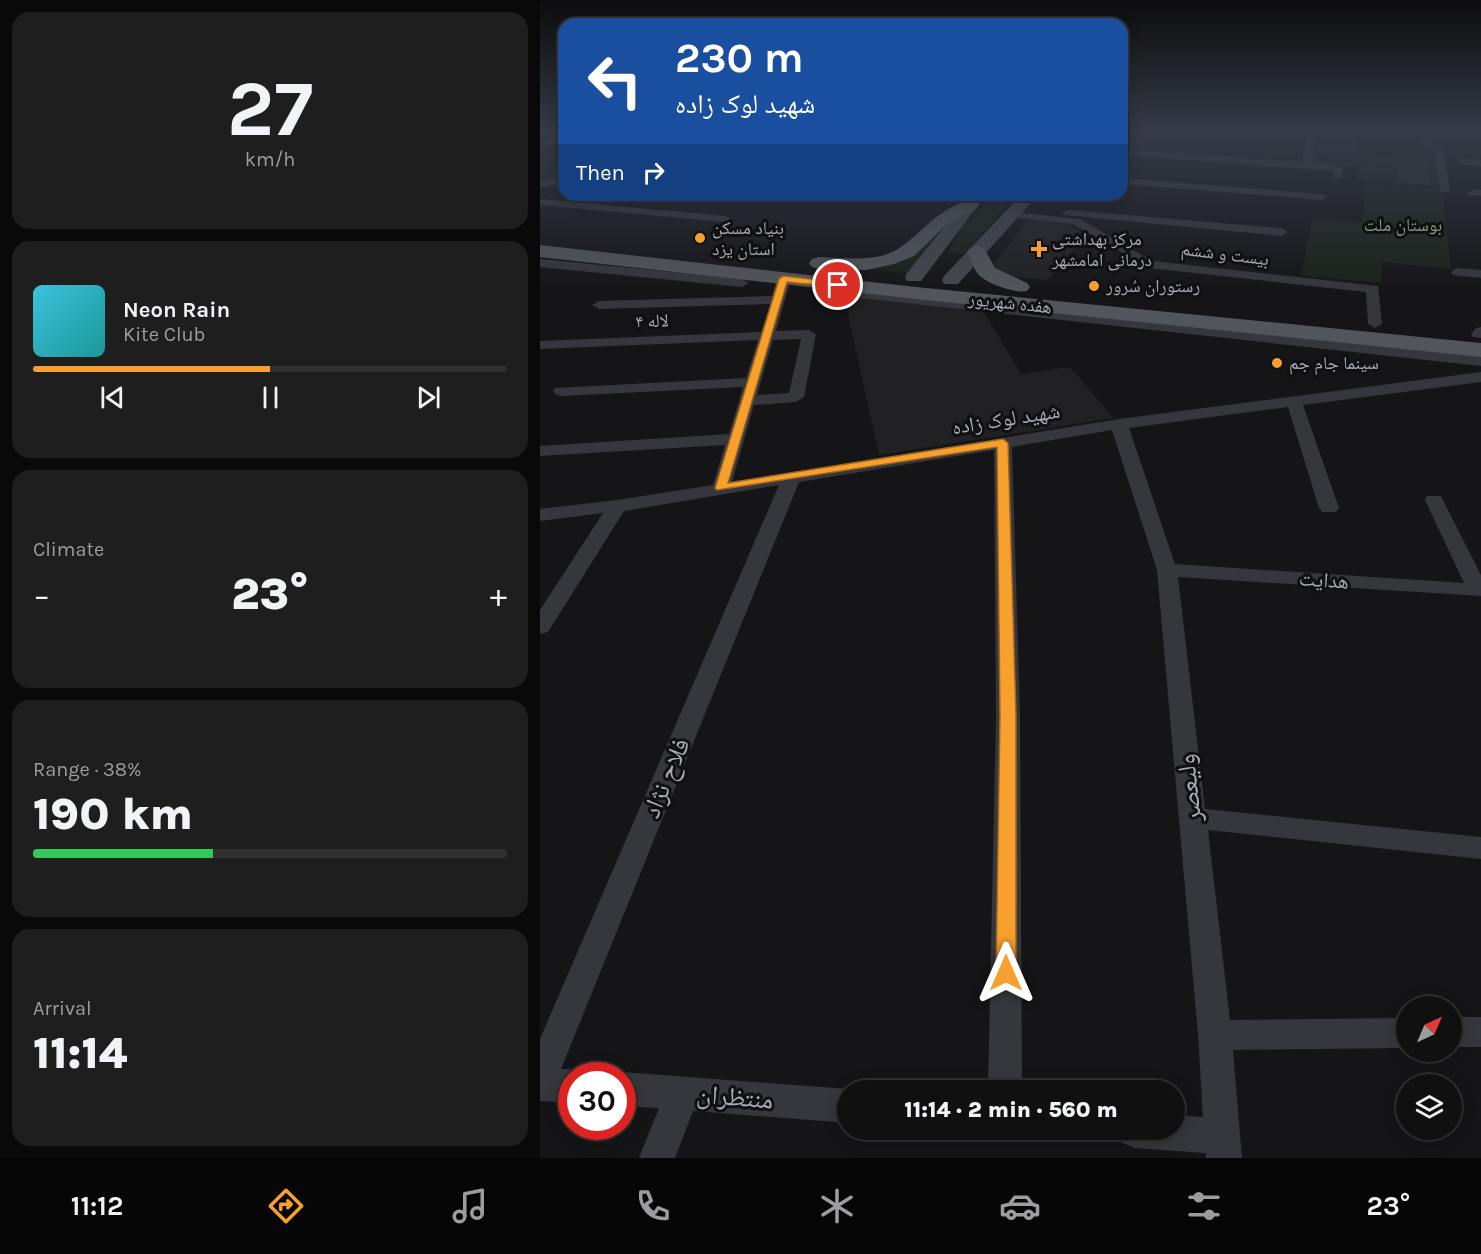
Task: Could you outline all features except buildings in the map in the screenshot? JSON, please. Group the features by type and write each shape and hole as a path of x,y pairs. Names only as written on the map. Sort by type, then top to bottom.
{"main road":[{"path":"785,271 887,260 907,252 939,222 972,201"},
{"path":"973,201 936,251 921,280 955,292 989,297 1015,295"},
{"path":"951,280 1025,201"},
{"name":"هفده شهریور","path":"540,237 785,271 951,280 1015,295 1054,311 1456,353 1480,337"},
{"name":"هفده شهریور","path":"540,251 595,263 785,271"},
{"path":"936,251 944,257 957,260 975,254"},
{"path":"975,254 987,272 1015,295"},
{"name":"هفده شهریور","path":"814,274 838,285 1015,295 1375,324 1480,337"}],"street":[{"path":"1160,184 1322,197"},
{"path":"1444,184 1445,190"},
{"path":"540,202 724,219"},
{"name":"بیست و ششم","path":"1015,212 1080,218 1149,264 1373,289 1375,324"},
{"path":"1080,218 1282,232"},
{"path":"540,263 595,263 742,283"},
{"path":"721,488 785,271"},
{"path":"1457,272 1481,274"},
{"path":"838,285 860,294 1054,311"},
{"path":"599,305 777,300"},
{"name":"لاله ۴","path":"540,345 809,334 796,397 747,401"},
{"path":"1456,353 1481,361"},
{"path":"1456,353 1476,378 1481,393"},
{"name":"شهید لوک زاده","path":"540,515 617,506 1119,424 1476,378"},
{"path":"561,391 752,382"},
{"path":"1294,401 1329,507"},
{"name":"ولیعصر","path":"1119,424 1167,570 1215,1035 1223,1147"},
{"path":"540,451 735,439"},
{"path":"1003,443 1008,715 1005,1080"},
{"name":"فلاح نژاد","path":"540,1079 792,476"},
{"path":"1434,500 1479,590"},
{"path":"540,627 617,506"},
{"name":"هدایت","path":"1167,570 1479,590"},
{"path":"1192,818 1481,848"},
{"path":"1462,1032 1481,1032"},
{"path":"1215,1035 1396,1033"},
{"path":"540,1084 558,1085"},
{"name":"منتظران","path":"636,1090 837,1105"},
{"path":"657,1158 682,1093"},
{"path":"1185,1140 1223,1147"}],"shaded area":[{"path":"1399,184 1440,184 1440,187"},
{"name":"مرکز بهداشتی درمانی امامشهر","path":"1028,220 1065,223 1085,234 1048,280 1011,277 996,272 993,265"},
{"path":"844,296 983,310 1021,374 1070,367 1114,418 879,455"}],"green space":[{"name":"بوستان ملت","path":"1366,184 1442,189 1451,269 1382,262 1381,283 1301,276 1312,218 1362,222"},
{"path":"987,201 1011,201 966,252 956,254 949,251 959,233"},
{"path":"935,236 940,238 906,273 838,266 867,267"}],"place":[{"name":"بنیاد مسکن استان یزد","path":"700,238"},
{"name":"مرکز بهداشتی درمانی امامشهر","path":"1039,249"},
{"name":"رستوران سُرور","path":"1094,286"},
{"name":"سینما جام جم","path":"1277,363"}],"route":[{"path":"838,285 783,279 721,488 1003,443 1008,715 1006,973"}]}
